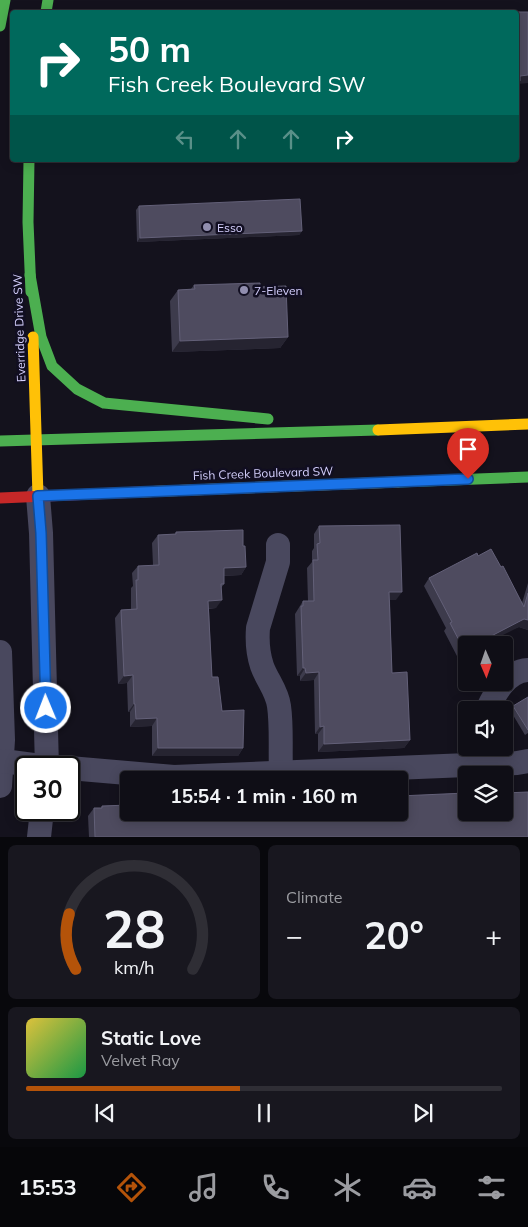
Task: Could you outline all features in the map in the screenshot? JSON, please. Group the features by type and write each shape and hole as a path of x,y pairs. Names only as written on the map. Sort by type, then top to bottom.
{"main road":[{"path":"0,26 5,0"},
{"name":"Everridge Drive SW","path":"29,162 28,222 38,496"},
{"path":"30,275 41,337 52,366 77,389 104,403 392,430"},
{"path":"0,441 392,430 528,424"},
{"name":"Fish Creek Boulevard SW","path":"0,498 528,477"}],"street":[{"path":"38,496 54,756"},
{"path":"278,544 278,562 258,628 257,638 262,667 276,694 279,706 281,771"},
{"path":"0,652 3,761 0,786"},
{"path":"492,701 508,678 522,670 528,670"},
{"path":"294,771 485,756 517,763 528,760"},
{"path":"3,761 15,763"},
{"path":"80,770 120,773"},
{"path":"38,837 40,821"}],"building":[{"path":"519,12 528,12 528,75 520,76 520,81"},
{"path":"300,199 302,231 140,238 139,206"},
{"path":"260,283 260,287 286,286 288,337 180,341 178,290 195,289 194,285"},
{"path":"400,525 402,592 389,592 392,673 407,672 410,740 324,744 324,726 320,727 319,672 306,673 305,668 303,668 301,606 303,606 303,601 314,601 313,560 318,560 319,526"},
{"path":"243,530 246,567 224,568 224,584 221,584 222,600 208,601 212,677 218,677 222,711 244,710 243,748 158,748 157,718 136,719 133,675 124,676 121,610 137,609 136,580 138,580 138,566 159,565 158,535 176,534 176,532"},
{"path":"491,549 501,567 503,566 524,607 528,593 528,620 524,619 491,636 458,636 458,638 450,623 452,622 429,578 477,553 478,556"},
{"path":"528,697 528,730 513,706"},
{"path":"528,792 528,837 95,837 94,808 102,808 102,806 120,805 120,821 408,821 408,796 458,793 458,821 513,821 513,793"}],"traffic: fast":[{"path":"0,26 5,0"},
{"path":"46,10 48,0"},
{"path":"29,162 28,222 31,292"},
{"path":"30,275 41,337 52,366 77,389 104,403 268,419"},
{"path":"0,441 378,430"},
{"path":"398,482 528,477"}],"traffic: slow":[{"path":"33,337 38,496"},
{"path":"378,430 528,424"},
{"path":"140,492 398,482"}],"traffic: jam":[{"path":"0,498 140,492"}],"place":[{"name":"Esso","path":"207,227"},
{"name":"7-Eleven","path":"244,290"}],"route":[{"path":"46,708 41,533 38,496 468,479"}]}
